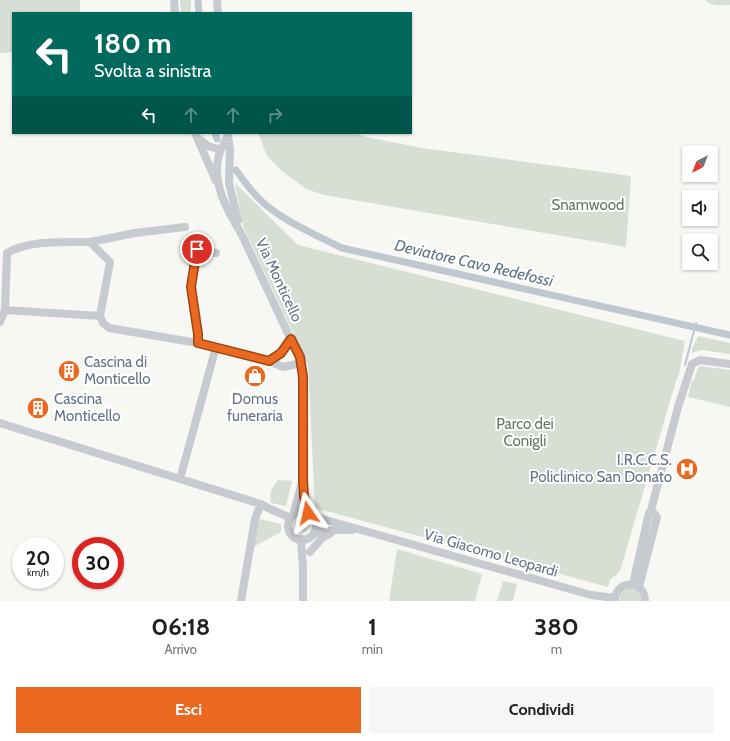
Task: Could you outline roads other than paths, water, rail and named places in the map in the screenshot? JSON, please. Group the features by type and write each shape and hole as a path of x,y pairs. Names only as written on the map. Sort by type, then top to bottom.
{"street":[{"path":"174,0 175,12"},
{"path":"217,0 218,12"},
{"path":"228,134 219,156 217,175 222,195 231,216 242,235"},
{"path":"228,134 230,150 228,183 242,235"},
{"path":"196,135 208,146 221,150 229,163"},
{"path":"196,135 220,187"},
{"path":"218,167 221,170 226,169 229,163"},
{"path":"0,322 5,310 7,253 26,245 90,242 135,233 185,227"},
{"name":"Via Monticello","path":"242,235 300,357 303,377 304,496 310,514"},
{"path":"90,242 110,262 100,316 103,323 109,328 216,347 269,361 284,367 297,364 301,366"},
{"path":"198,343 191,287 197,249 216,253"},
{"path":"5,310 100,316"},
{"path":"269,361 281,353 291,339"},
{"path":"180,479 216,347"},
{"path":"636,586 649,514 678,407 692,364 700,360 730,364"},
{"path":"0,423 262,504 270,509 292,517"},
{"name":"Via Monticello","path":"292,517 303,480"},
{"path":"241,601 255,519 262,504"},
{"path":"636,586 658,517 651,510"},
{"path":"303,567 310,552 316,522 310,514 300,512 292,517 288,523 292,535 296,538 309,538 313,534"},
{"name":"Via Giacomo Leopardi","path":"310,514 360,530 591,595 615,600"},
{"path":"310,552 322,538 336,530"},
{"name":"Via Giacomo Leopardi","path":"313,534 336,530 360,530"},
{"path":"301,539 303,601"},
{"path":"615,600 616,593 628,584 636,586 644,594 645,601"}],"waterway":[{"name":"Deviatore Cavo Redefossi","path":"198,0 199,12"},
{"name":"Deviatore Cavo Redefossi","path":"215,134 217,139"},
{"name":"Deviatore Cavo Redefossi","path":"236,170 256,196 279,215 342,248 730,335"},
{"path":"685,365 696,323"}],"place":[{"name":"Cascina di Monticello","path":"69,371"},
{"name":"Domus funeraria","path":"255,376"},
{"name":"Cascina Monticello","path":"38,408"},
{"name":"I.R.C.C.S. Policlinico San Donato","path":"687,469"}],"park label":[{"name":"Snamwood","path":"588,205"},
{"name":"Parco dei Conigli","path":"525,432"}]}
